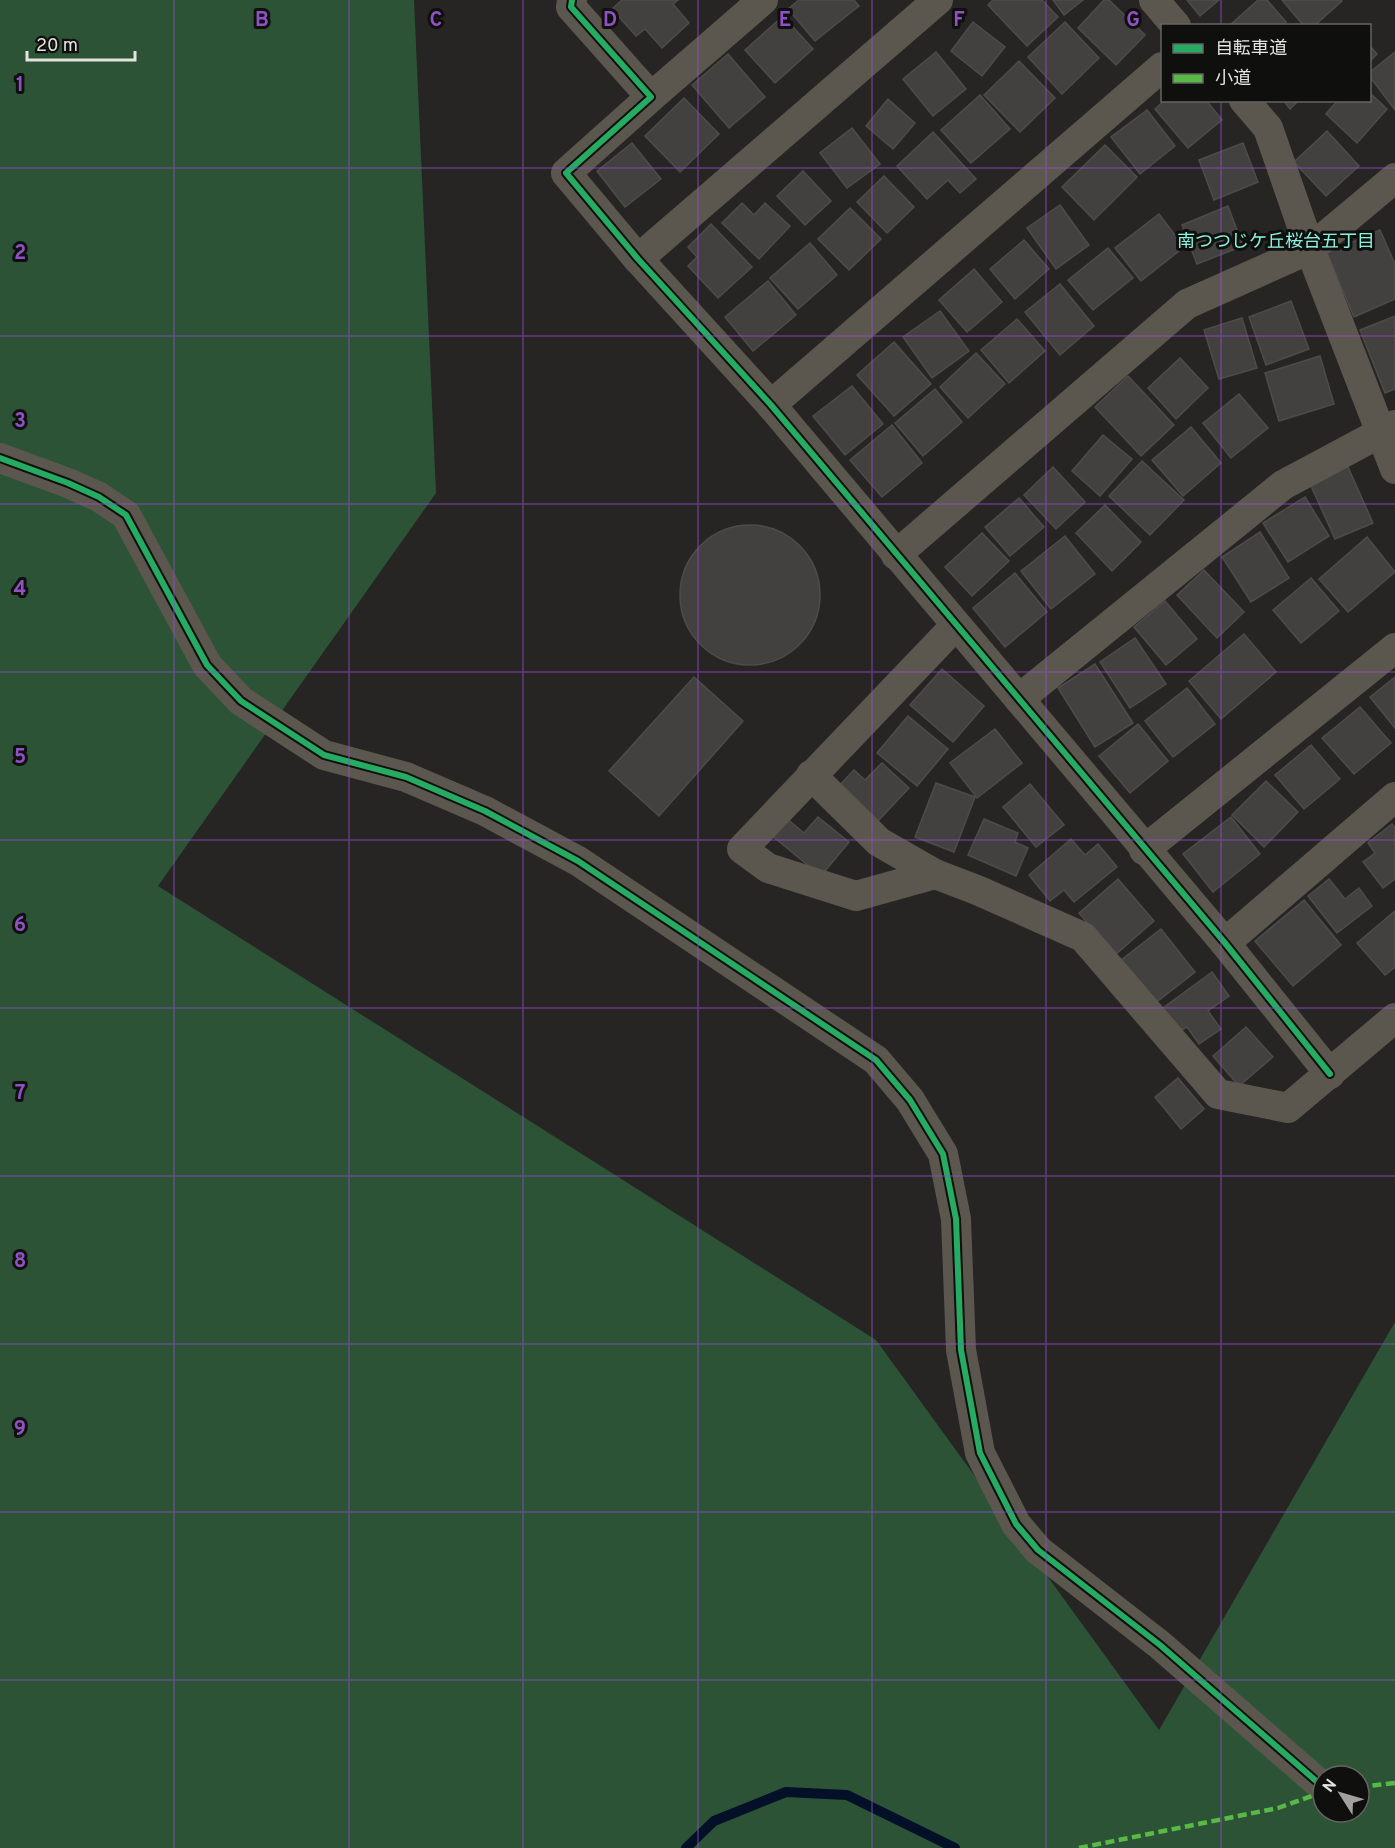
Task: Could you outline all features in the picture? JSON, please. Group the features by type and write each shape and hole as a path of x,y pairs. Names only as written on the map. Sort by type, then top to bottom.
{"street":[{"path":"572,0 571,7 651,97"},
{"path":"763,0 566,173 638,259 771,405 1144,850 1225,943 1330,1074"},
{"path":"638,259 938,0"},
{"path":"1154,0 1174,24"},
{"path":"771,405 1161,68"},
{"path":"1246,102 1268,128 1310,249 1387,428 1395,469"},
{"path":"896,555 1187,304 1310,249 1395,178"},
{"path":"1019,699 1283,485 1387,428"},
{"path":"0,458 88,492 126,515 207,665 241,702 324,755 406,777 485,811 578,861 876,1060 910,1101 943,1154 956,1219 961,1350 980,1453 1016,1524 1038,1550 1160,1645 1311,1777"},
{"path":"935,874 856,896 768,868 742,849 956,625"},
{"path":"1144,850 1395,648"},
{"path":"811,775 879,842 935,874 1083,937 1218,1094 1288,1108 1395,1018"},
{"path":"1225,943 1395,797"}],"green space":[{"path":"0,0 414,0 436,493 158,886 876,1340 1159,1730 1395,1322 1395,1848 0,1848"}],"building":[{"path":"622,0 678,0 673,4 689,23 662,48 645,29 636,36 612,9"},
{"path":"799,0 854,0 859,6 815,41 788,9"},
{"path":"993,0 1042,0 1058,17 1027,46 988,5"},
{"path":"1053,0 1083,0 1064,15"},
{"path":"1104,0 1109,0 1145,35 1116,65 1078,28"},
{"path":"1187,0 1219,0 1200,16"},
{"path":"1258,0 1267,0 1286,22 1284,24 1231,24"},
{"path":"1282,0 1342,1 1316,24 1302,24"},
{"path":"783,16 813,49 775,83 745,50"},
{"path":"973,22 1005,47 982,76 951,51"},
{"path":"1065,22 1099,58 1062,94 1028,57"},
{"path":"1371,47 1377,54 1371,60"},
{"path":"936,52 966,89 933,116 903,79"},
{"path":"1395,52 1395,110 1371,78 1371,71"},
{"path":"728,54 765,97 729,128 692,85"},
{"path":"1019,61 1055,98 1020,132 984,95"},
{"path":"1371,94 1387,109 1357,143 1326,114 1336,102 1371,102"},
{"path":"980,95 1010,129 971,163 941,130"},
{"path":"684,98 719,134 680,172 645,136"},
{"path":"888,99 915,123 893,149 866,126"},
{"path":"1163,102 1208,102 1222,120 1188,148 1155,109"},
{"path":"1285,102 1297,102 1290,109"},
{"path":"1147,110 1175,146 1140,174 1111,137"},
{"path":"852,128 880,164 847,188 820,153"},
{"path":"1327,131 1359,166 1326,196 1294,162"},
{"path":"933,132 976,179 960,193 948,180 927,199 897,166"},
{"path":"632,143 661,179 625,207 597,171"},
{"path":"1243,143 1258,182 1214,200 1199,160"},
{"path":"1105,145 1137,177 1094,220 1062,187"},
{"path":"803,171 831,201 805,225 777,196"},
{"path":"884,176 914,207 887,233 857,202"},
{"path":"742,203 754,215 765,203 790,226 759,259 722,223"},
{"path":"1060,205 1089,245 1056,269 1027,228"},
{"path":"1228,206 1243,246 1197,264 1182,225"},
{"path":"850,208 881,239 849,270 818,239"},
{"path":"1159,214 1184,247 1141,281 1115,248"},
{"path":"711,224 752,267 718,298 688,266 697,257 688,247"},
{"path":"1380,230 1395,264 1395,299 1354,317 1327,253"},
{"path":"1024,240 1049,269 1015,299 990,269"},
{"path":"810,243 837,275 798,309 770,278"},
{"path":"1108,248 1133,278 1093,310 1068,280"},
{"path":"974,269 1002,302 967,332 939,300"},
{"path":"768,281 796,315 753,351 725,317"},
{"path":"1060,284 1094,326 1060,355 1025,312"},
{"path":"1291,301 1309,349 1266,365 1249,317"},
{"path":"940,311 969,351 932,378 903,337"},
{"path":"1395,316 1395,389 1385,393 1360,330"},
{"path":"1242,318 1257,368 1219,379 1204,330"},
{"path":"1017,319 1045,351 1009,383 981,350"},
{"path":"894,342 931,384 894,416 857,375"},
{"path":"976,353 1005,384 968,418 940,387"},
{"path":"1320,356 1334,404 1279,421 1265,373"},
{"path":"1180,358 1208,388 1176,419 1148,388"},
{"path":"1128,376 1174,425 1141,456 1095,407"},
{"path":"852,386 883,424 845,455 813,416"},
{"path":"935,389 962,422 923,456 895,423"},
{"path":"1239,394 1268,428 1231,458 1203,423"},
{"path":"892,425 922,463 882,497 850,460"},
{"path":"1191,427 1221,463 1183,496 1152,460"},
{"path":"1103,435 1132,459 1100,496 1072,471"},
{"path":"1344,458 1373,523 1335,539 1306,475"},
{"path":"1142,461 1184,500 1150,535 1109,496"},
{"path":"1053,467 1085,502 1056,529 1024,495"},
{"path":"1305,497 1329,536 1288,562 1263,523"},
{"path":"1019,498 1044,527 1010,556 985,527"},
{"path":"1105,505 1141,542 1112,571 1076,533"},
{"path":"750,525 777,530 800,545 815,568 820,595 815,622 800,645 777,660 750,665 723,660 700,645 685,622 680,595 685,568 700,545 723,530"},
{"path":"1260,532 1289,578 1251,602 1222,557"},
{"path":"982,533 1009,561 972,596 945,567"},
{"path":"1065,536 1095,574 1051,609 1021,571"},
{"path":"1367,537 1395,572 1348,612 1319,579"},
{"path":"1204,570 1244,612 1217,638 1177,595"},
{"path":"1015,573 1047,612 1005,647 973,608"},
{"path":"1311,578 1339,611 1301,643 1273,610"},
{"path":"1165,601 1197,639 1166,665 1134,627"},
{"path":"1244,634 1276,672 1221,719 1189,681"},
{"path":"1135,638 1166,684 1130,708 1100,662"},
{"path":"1095,664 1133,723 1095,747 1058,688"},
{"path":"942,669 984,706 953,742 910,705"},
{"path":"694,677 743,721 659,816 609,771"},
{"path":"1395,677 1395,728 1370,697"},
{"path":"1187,688 1215,724 1173,757 1145,721"},
{"path":"1360,707 1391,743 1354,774 1322,738"},
{"path":"908,716 948,749 917,786 877,753"},
{"path":"1138,724 1168,761 1130,793 1099,756"},
{"path":"995,729 1022,763 977,798 950,763"},
{"path":"1311,745 1340,779 1304,809 1275,775"},
{"path":"882,763 909,788 878,821 840,785 854,770 865,780"},
{"path":"1266,781 1298,812 1264,847 1232,815"},
{"path":"936,783 975,797 954,852 915,837"},
{"path":"1030,784 1064,825 1036,847 1003,807"},
{"path":"818,817 849,842 821,876 771,835 786,818 804,833"},
{"path":"1231,817 1260,854 1213,892 1183,854"},
{"path":"984,819 1018,833 1015,842 1028,848 1016,876 968,855"},
{"path":"1392,824 1395,828 1395,879 1383,888 1363,862 1375,853 1368,843"},
{"path":"1071,839 1085,855 1098,844 1117,867 1074,902 1064,890 1050,901 1029,875"},
{"path":"1118,879 1154,921 1115,955 1079,913"},
{"path":"1329,879 1345,899 1359,888 1372,906 1337,933 1308,896"},
{"path":"1304,900 1341,945 1293,986 1255,941"},
{"path":"1395,911 1395,967 1385,975 1357,943"},
{"path":"1161,929 1195,972 1154,1004 1120,961"},
{"path":"1212,972 1229,996 1208,1011 1221,1029 1199,1044 1187,1027 1180,1031 1163,1008"},
{"path":"1246,1027 1273,1057 1239,1086 1213,1056"},
{"path":"1178,1078 1204,1109 1181,1129 1155,1097"}],"waterway":[{"path":"686,1848 714,1821 786,1792 847,1795 955,1848"}],"marked path":[{"path":"1371,1786 1395,1783"},
{"path":"1079,1848 1278,1808 1311,1796"}],"cycle path":[{"path":"572,0 571,7 651,97 566,173 638,259 771,405 1225,943 1330,1074"},
{"path":"0,458 99,497 126,515 207,665 241,701 324,755 406,777 485,811 578,861 876,1060 910,1100 943,1154 956,1219 961,1350 980,1453 1016,1524 1038,1550 1160,1645 1311,1777"}],"district":[{"name":"南つつじケ丘桜台五丁目","path":"1276,242"}]}
